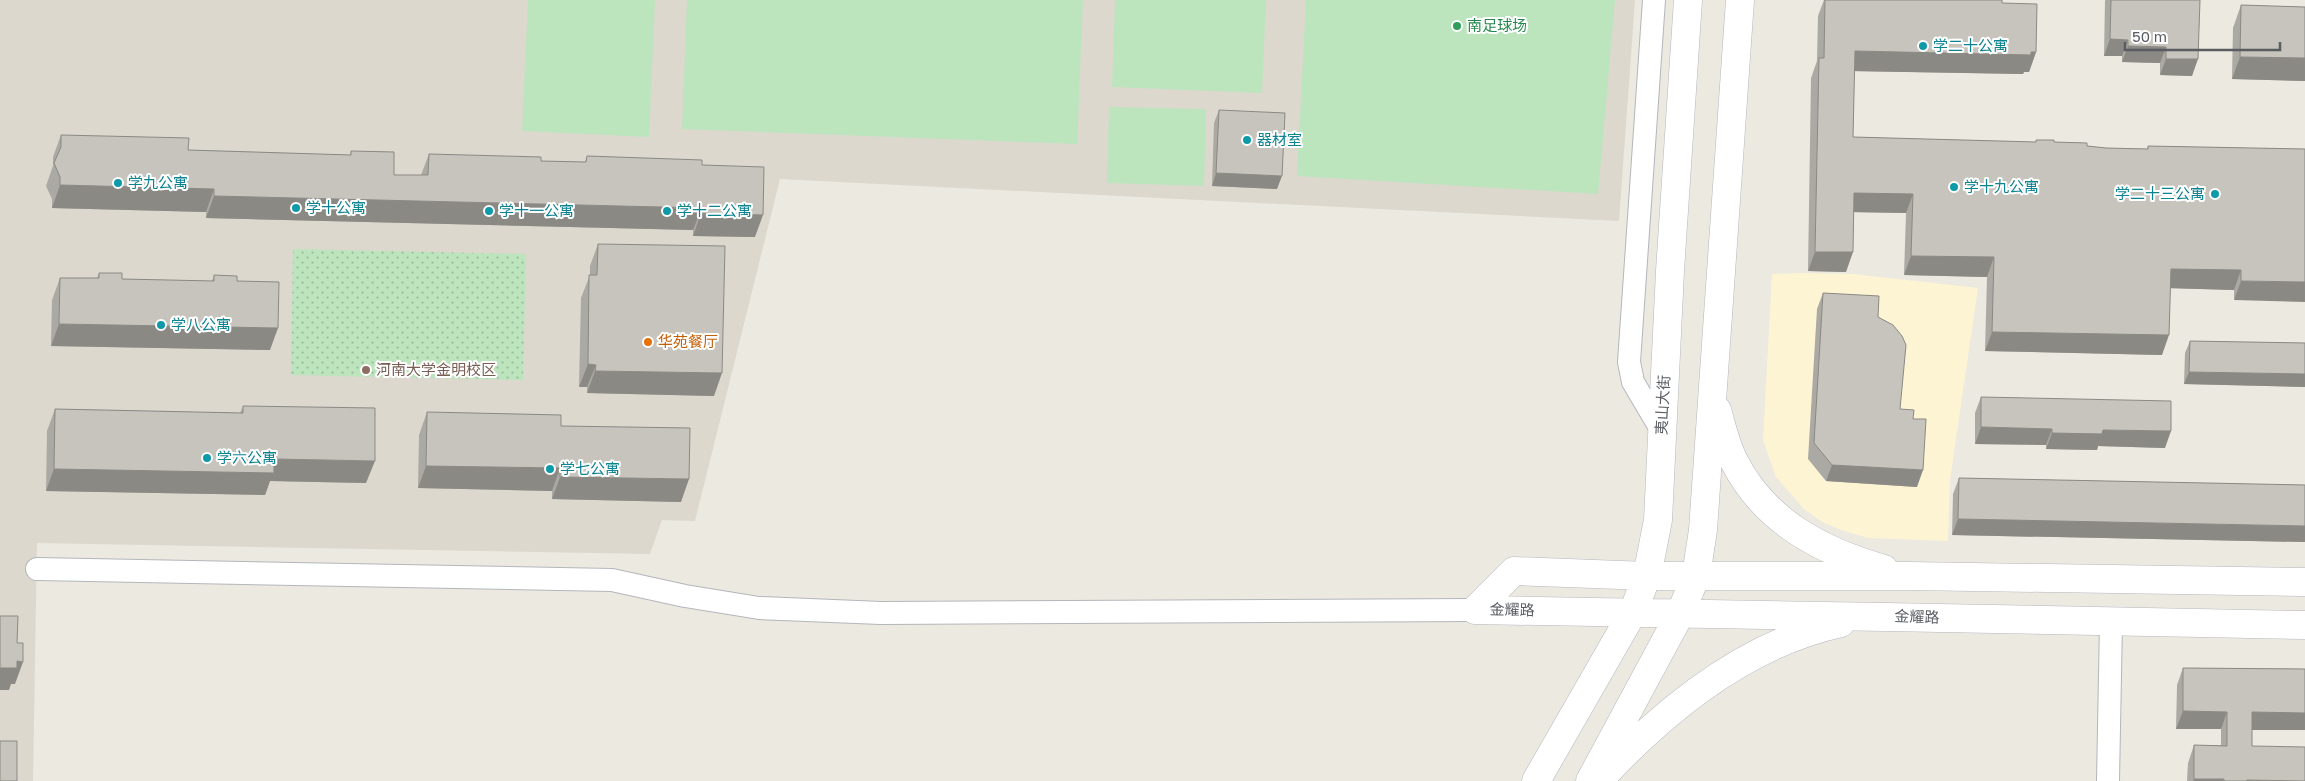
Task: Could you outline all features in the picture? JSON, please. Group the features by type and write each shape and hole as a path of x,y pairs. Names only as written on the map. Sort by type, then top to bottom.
{"main road":[{"name":"夷山大街","path":"1536,781 1633,612 1647,576 1658,520 1670,271 1688,0"},
{"path":"1590,781 1680,614 1696,576 1703,530 1740,0"},
{"path":"1713,397 1733,459 1748,487 1774,516 1815,543 1878,568 1909,576"},
{"name":"金耀路","path":"1475,610 1514,571 1647,576 1909,576 2305,582"},
{"name":"金耀路","path":"1475,610 1877,615 2111,622 2305,625"},
{"path":"1599,781 1641,736 1690,697 1742,662 1827,626 1877,615"}],"street":[{"path":"1654,0 1629,362 1633,382 1662,431"},
{"path":"37,569 612,580 685,596 759,608 881,613 1475,610"},
{"path":"2108,781 2111,622"}],"shaded area":[{"name":"河南大学金明校区","path":"0,0 1635,0 1619,221 780,179 695,521 662,520 650,554 37,543 33,781 0,781"},
{"path":"1772,274 1853,274 1978,288 1950,480 1948,541 1868,538 1841,530 1822,522 1804,509 1776,477 1763,440"}],"green space":[{"path":"528,0 655,0 649,137 522,131"},
{"path":"687,0 1083,0 1077,144 682,129"},
{"path":"1115,0 1266,0 1262,93 1112,87"},
{"path":"1306,0 1615,0 1598,194 1297,176"},
{"path":"1109,107 1206,109 1204,186 1107,183"},
{"path":"293,249 526,254 523,380 291,375"}],"building":[{"path":"1825,0 2002,0 2002,3 2037,4 2036,52 2031,52 2031,55 1855,51 1853,137 2036,142 2036,140 2054,140 2054,142 2087,143 2087,146 2106,148 2148,149 2148,146 2305,149 2305,282 2241,281 2241,270 2171,269 2169,335 1992,332 1994,257 1911,256 1913,194 1854,193 1853,252 1815,252 1819,58 1824,58"},
{"path":"2111,0 2200,0 2198,59 2166,59 2166,47 2128,46 2128,40 2110,39"},
{"path":"2241,5 2305,7 2305,58 2240,57"},
{"path":"1219,110 1285,113 1282,176 1216,173"},
{"path":"61,135 189,138 188,150 351,155 351,151 394,152 394,175 428,175 429,154 541,157 541,161 586,162 587,156 702,160 702,165 764,167 763,215 701,213 702,208 214,196 214,189 60,185 60,177 54,163 61,147"},
{"name":"华苑餐厅","path":"598,244 725,246 722,373 595,371 596,365 588,364 589,275 597,275"},
{"path":"99,273 122,273 122,279 214,281 214,275 237,276 237,281 279,282 278,328 59,324 60,278 99,278"},
{"path":"1823,293 1879,296 1878,317 1893,325 1902,336 1906,345 1900,409 1914,410 1913,419 1926,419 1923,470 1832,465 1814,443"},
{"path":"2190,341 2305,343 2305,374 2189,372"},
{"path":"1981,397 2171,401 2171,431 2103,430 2102,434 2052,433 2052,429 1981,427"},
{"name":"学六公寓","path":"243,406 375,408 375,461 274,459 274,473 54,469 55,409 243,413"},
{"path":"427,412 561,415 561,426 690,428 689,479 560,477 560,468 426,466"},
{"path":"1959,478 2305,485 2305,526 1958,519"},
{"path":"0,616 18,616 17,643 23,643 23,662 17,661 17,668 0,668"},
{"path":"2183,668 2305,669 2305,713 2252,712 2252,746 2305,747 2305,781 2194,779 2194,745 2227,746 2227,712 2183,711"},
{"path":"0,741 17,741 17,781 0,781"}],"place":[{"name":"南足球场","path":"1457,26"},
{"name":"学二十公寓","path":"1923,46"},
{"name":"器材室","path":"1247,140"},
{"name":"学九公寓","path":"118,183"},
{"name":"学十九公寓","path":"1954,187"},
{"name":"学二十三公寓","path":"2215,194"},
{"name":"学十公寓","path":"296,208"},
{"name":"学十一公寓","path":"489,211"},
{"name":"学十二公寓","path":"667,211"},
{"name":"学八公寓","path":"161,325"},
{"name":"华苑餐厅","path":"648,342"},
{"name":"河南大学金明校区","path":"366,370"},
{"name":"学六公寓","path":"207,458"},
{"name":"学七公寓","path":"550,469"}]}
